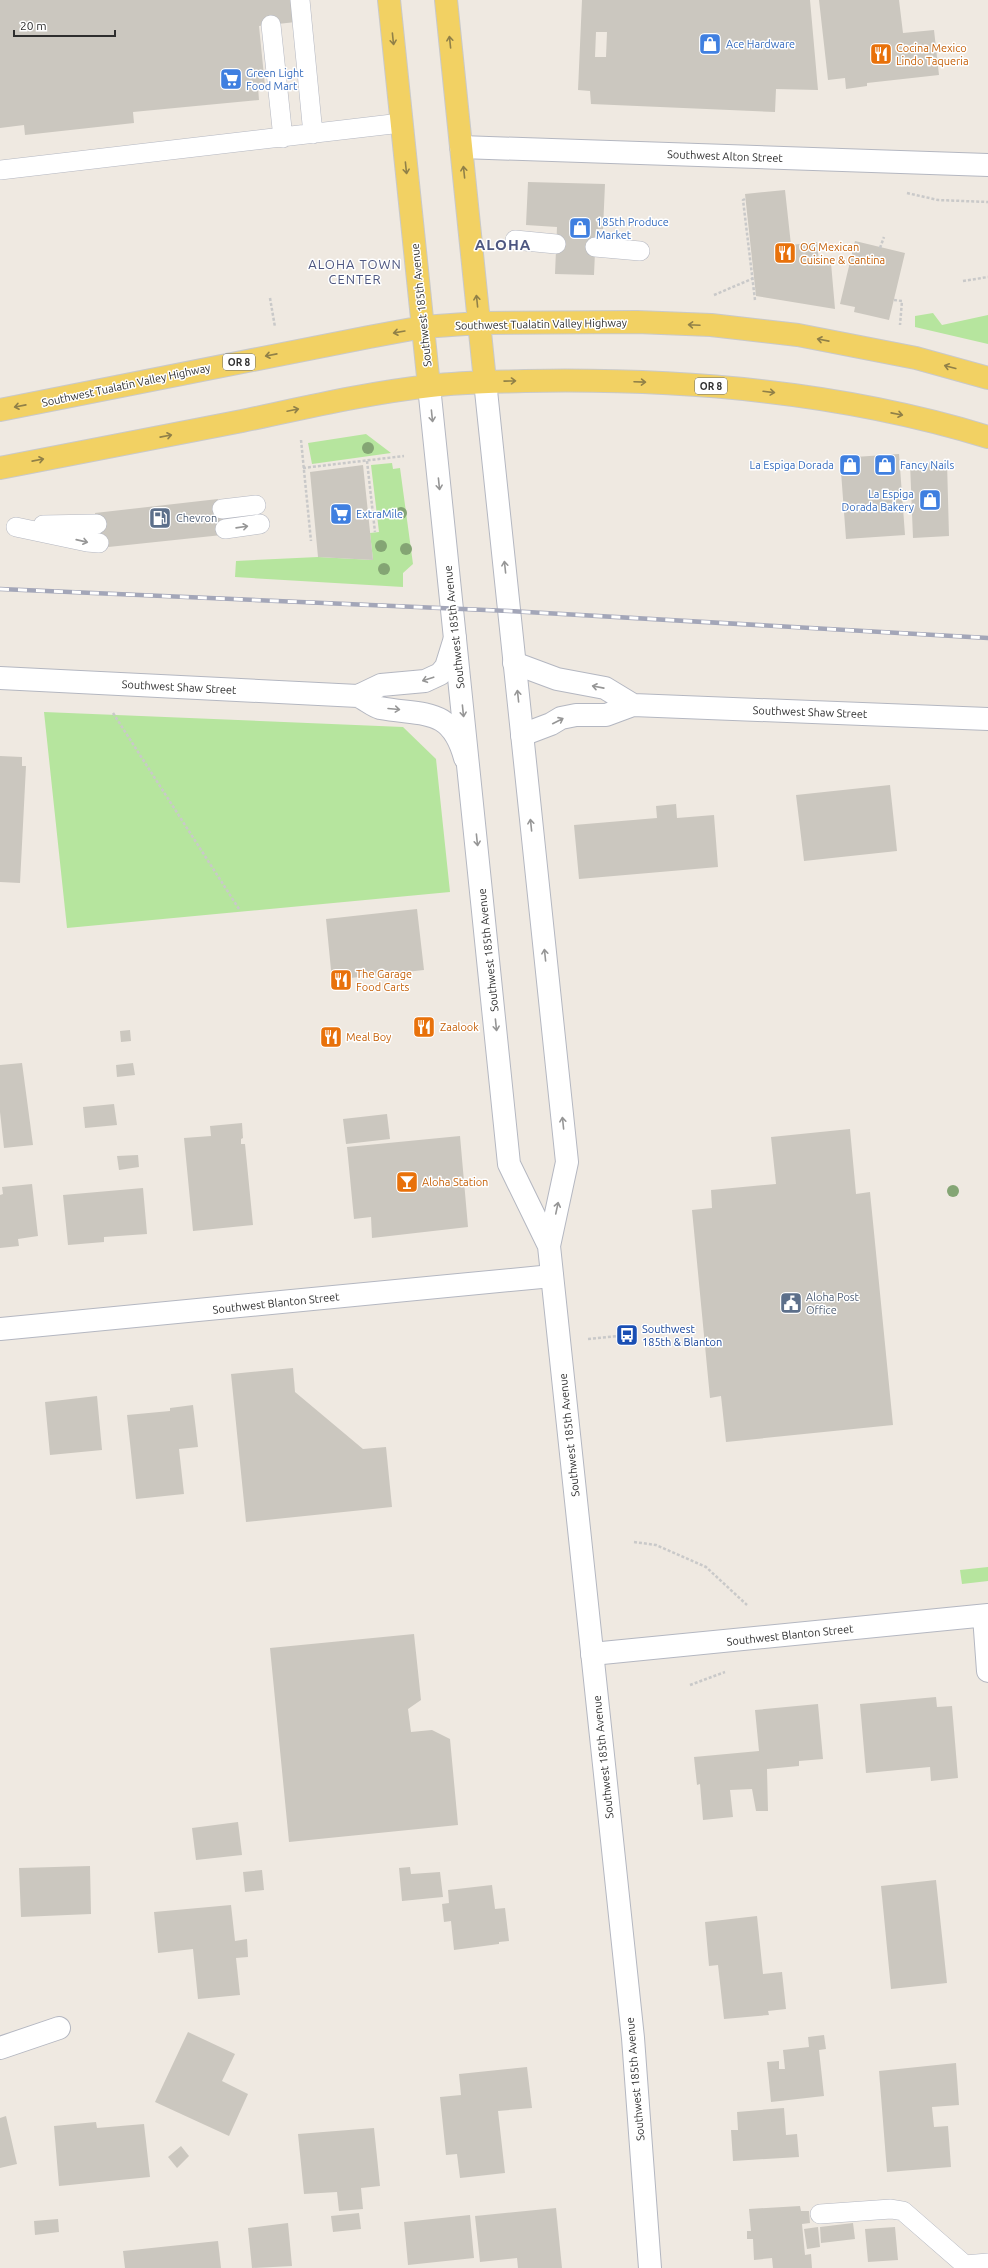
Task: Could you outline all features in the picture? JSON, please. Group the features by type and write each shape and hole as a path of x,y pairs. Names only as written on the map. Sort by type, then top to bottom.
{"main road":[{"name":"Southwest 185th Avenue","path":"389,0 429,386"},
{"name":"Southwest 185th Avenue","path":"446,0 485,382"},
{"name":"Southwest Tualatin Valley Highway","path":"0,410 279,354 423,327 480,323 637,322 711,325 798,336 916,358 988,378"},
{"name":"OR 8","path":"0,468 348,399 429,386 485,382 578,380 633,381 748,390 811,398 908,416 988,437"}],"street":[{"name":"Southwest Alton Street","path":"461,147 988,165"},
{"name":"Southwest 185th Avenue","path":"485,382 567,1162 549,1246 633,2038 650,2268"},
{"name":"Southwest 185th Avenue","path":"429,386 509,1164 549,1246"},
{"name":"Southwest Shaw Street","path":"358,696 381,685 425,681 440,674 446,667 455,638"},
{"name":"Southwest Shaw Street","path":"514,663 557,679 605,688 633,705"},
{"name":"Southwest Shaw Street","path":"0,678 358,696 378,708 425,714 442,721 460,739 470,777"},
{"name":"Southwest Shaw Street","path":"522,735 551,724 561,718 576,715 606,715 633,705 988,719"},
{"name":"Southwest Blanton Street","path":"0,1329 552,1276"},
{"name":"Southwest Blanton Street","path":"592,1654 986,1616"},
{"path":"986,1616 988,1671"},
{"path":"0,2048 59,2028"}],"lane":[{"path":"300,0 313,134"},
{"path":"271,25 283,138"},
{"path":"0,170 402,123"},
{"path":"515,240 556,244"},
{"path":"595,247 640,251"},
{"path":"222,509 256,505"},
{"path":"96,524 16,527 98,543"},
{"path":"225,529 260,524"},
{"path":"820,2214 891,2209 903,2211 965,2265 988,2263"}],"path":[{"path":"910,194 938,200 988,202"},
{"path":"745,199 743,200 753,278 754,300"},
{"path":"880,248 884,237"},
{"path":"963,281 988,277"},
{"path":"712,296 753,278"},
{"path":"894,300 902,301 900,325"},
{"path":"300,440 311,541"},
{"path":"304,468 404,456"},
{"path":"367,461 375,532"},
{"path":"93,683 239,909"},
{"path":"559,1342 627,1335"},
{"path":"634,1542 656,1546 706,1567 747,1605"}],"green space":[{"path":"933,313 942,325 988,315 988,344 915,327 915,316"},
{"path":"366,434 391,453 312,464 308,443"},
{"path":"392,463 393,469 400,468 413,564 403,573 403,587 235,577 236,561 318,557 373,560 370,533 379,532 371,465"},
{"path":"44,712 403,727 436,759 450,892 67,928"},
{"path":"988,1567 988,1581 962,1584 960,1570"}],"building":[{"path":"0,0 294,0 296,22 259,26 265,86 258,87 259,100 133,112 134,123 25,135 24,125 0,128"},
{"name":"Ace Hardware","path":"582,0 810,0 818,90 776,89 775,112 591,104 590,91 578,90","holes":["596,32 607,32 606,57 595,57"]},
{"name":"Cocina Mexico Lindo Taqueria","path":"819,0 899,0 903,33 934,30 939,75 867,83 867,86 846,89 845,78 828,80"},
{"name":"185th Produce Market","path":"528,182 605,184 603,229 596,229 594,275 555,274 557,227 526,225"},
{"name":"OG Mexican Cuisine & Cantina","path":"785,190 791,245 817,242 819,262 828,261 831,263 835,309 756,296 745,194"},
{"path":"855,241 905,253 889,320 854,312 855,307 840,304"},
{"path":"899,454 905,535 846,539 840,458"},
{"name":"La Espiga Dorada Bakery","path":"947,462 949,536 913,538 910,463"},
{"name":"ExtraMile","path":"363,465 373,560 318,557 310,472"},
{"name":"Chevron","path":"218,499 222,509 225,529 222,535 99,548 95,513"},
{"path":"0,756 22,757 22,766 26,766 20,883 0,882"},
{"path":"890,785 897,851 804,861 796,795"},
{"path":"676,804 677,818 714,815 718,867 579,879 574,825 657,818 656,806"},
{"path":"417,909 424,970 332,980 326,919"},
{"path":"130,1030 131,1041 121,1042 120,1031"},
{"path":"22,1063 33,1145 4,1148 0,1112 0,1065"},
{"path":"133,1063 135,1075 117,1077 116,1065"},
{"path":"114,1104 117,1125 85,1128 83,1107"},
{"path":"387,1114 390,1139 346,1144 343,1119"},
{"path":"242,1123 243,1138 241,1139 241,1144 245,1144 253,1225 193,1231 184,1138 211,1136 210,1126"},
{"name":"Aloha Post Office","path":"850,1129 856,1194 870,1192 893,1425 726,1442 721,1396 710,1398 692,1210 712,1208 711,1190 776,1184 771,1137"},
{"name":"Aloha Station","path":"460,1136 468,1227 372,1238 371,1217 354,1219 347,1147"},
{"path":"138,1155 139,1167 119,1170 117,1156"},
{"path":"32,1184 38,1236 18,1239 19,1246 0,1248 0,1195 3,1194 2,1187"},
{"path":"143,1188 147,1234 104,1237 104,1242 68,1245 63,1195"},
{"path":"293,1368 295,1392 363,1449 386,1447 392,1507 246,1522 231,1374"},
{"path":"97,1396 102,1450 50,1455 45,1402"},
{"path":"193,1405 198,1447 179,1449 184,1494 136,1499 127,1415 170,1411 170,1408"},
{"path":"414,1634 421,1700 408,1709 411,1732 432,1730 450,1739 458,1825 289,1842 270,1648"},
{"path":"936,1697 937,1707 952,1706 958,1778 931,1781 930,1767 866,1773 860,1704"},
{"path":"818,1704 823,1759 799,1761 799,1766 767,1769 768,1811 756,1811 752,1789 730,1790 733,1817 703,1820 700,1784 697,1785 694,1757 759,1751 755,1710"},
{"path":"238,1822 242,1855 196,1860 192,1828"},
{"path":"90,1866 91,1914 21,1917 19,1868"},
{"path":"410,1867 411,1874 440,1872 443,1897 402,1901 399,1868"},
{"path":"262,1870 264,1890 245,1892 243,1872"},
{"path":"936,1880 947,1983 891,1989 881,1886"},
{"path":"492,1885 495,1909 505,1908 509,1941 499,1942 499,1944 454,1950 451,1921 444,1922 442,1904 449,1903 448,1890"},
{"path":"231,1905 235,1941 247,1939 248,1957 236,1958 240,1995 198,1999 193,1949 158,1953 154,1912"},
{"path":"757,1916 763,1974 782,1972 786,2009 768,2011 769,2015 724,2019 718,1965 709,1966 705,1922"},
{"path":"188,2032 235,2054 222,2081 248,2094 229,2136 155,2102"},
{"path":"824,2035 826,2049 819,2050 824,2096 771,2102 767,2062 779,2061 779,2069 785,2069 783,2050 809,2047 808,2037"},
{"path":"956,2063 959,2105 932,2107 934,2127 948,2126 951,2167 887,2172 879,2071"},
{"path":"527,2067 532,2108 498,2111 505,2173 460,2178 457,2154 446,2155 440,2097 461,2095 459,2074"},
{"path":"784,2108 786,2135 797,2134 799,2157 733,2161 731,2130 738,2130 737,2112"},
{"path":"6,2116 17,2164 0,2168 0,2118"},
{"path":"96,2122 97,2128 144,2124 150,2177 59,2186 54,2126"},
{"path":"374,2128 380,2186 361,2188 363,2209 339,2211 337,2192 304,2194 298,2134"},
{"path":"181,2146 189,2156 177,2168 168,2157"},
{"path":"800,2206 801,2211 809,2211 810,2223 802,2224 805,2255 811,2254 812,2268 773,2268 772,2258 754,2260 753,2239 747,2239 747,2231 751,2231 749,2209"},
{"path":"556,2208 562,2268 518,2268 517,2258 480,2262 475,2216"},
{"path":"359,2213 361,2229 333,2232 331,2216"},
{"path":"470,2215 474,2258 408,2265 404,2222"},
{"path":"58,2219 59,2232 35,2235 34,2221"},
{"path":"288,2223 292,2266 252,2268 248,2228"},
{"path":"853,2223 855,2239 821,2243 820,2227"},
{"path":"818,2227 820,2247 807,2249 804,2229"},
{"path":"895,2227 898,2260 868,2262 865,2229"},
{"path":"218,2241 221,2268 125,2268 123,2251"}],"railway":[{"path":"0,589 509,611 988,638"}],"place":[{"name":"Ace Hardware","path":"710,44"},
{"name":"Cocina Mexico Lindo Taqueria","path":"881,54"},
{"name":"Green Light Food Mart","path":"231,79"},
{"name":"185th Produce Market","path":"580,228"},
{"name":"OG Mexican Cuisine & Cantina","path":"785,253"},
{"name":"La Espiga Dorada","path":"850,465"},
{"name":"Fancy Nails","path":"885,465"},
{"name":"La Espiga Dorada Bakery","path":"930,500"},
{"name":"ExtraMile","path":"341,514"},
{"name":"Chevron","path":"160,518"},
{"name":"The Garage Food Carts","path":"341,980"},
{"name":"Zaalook","path":"424,1027"},
{"name":"Meal Boy","path":"331,1037"},
{"name":"Aloha Station","path":"407,1182"},
{"name":"Aloha Post Office","path":"791,1303"},
{"name":"Southwest 185th & Blanton","path":"627,1335"}],"district":[{"name":"ALOHA","path":"503,245"},
{"name":"ALOHA TOWN CENTER","path":"355,272"}]}
